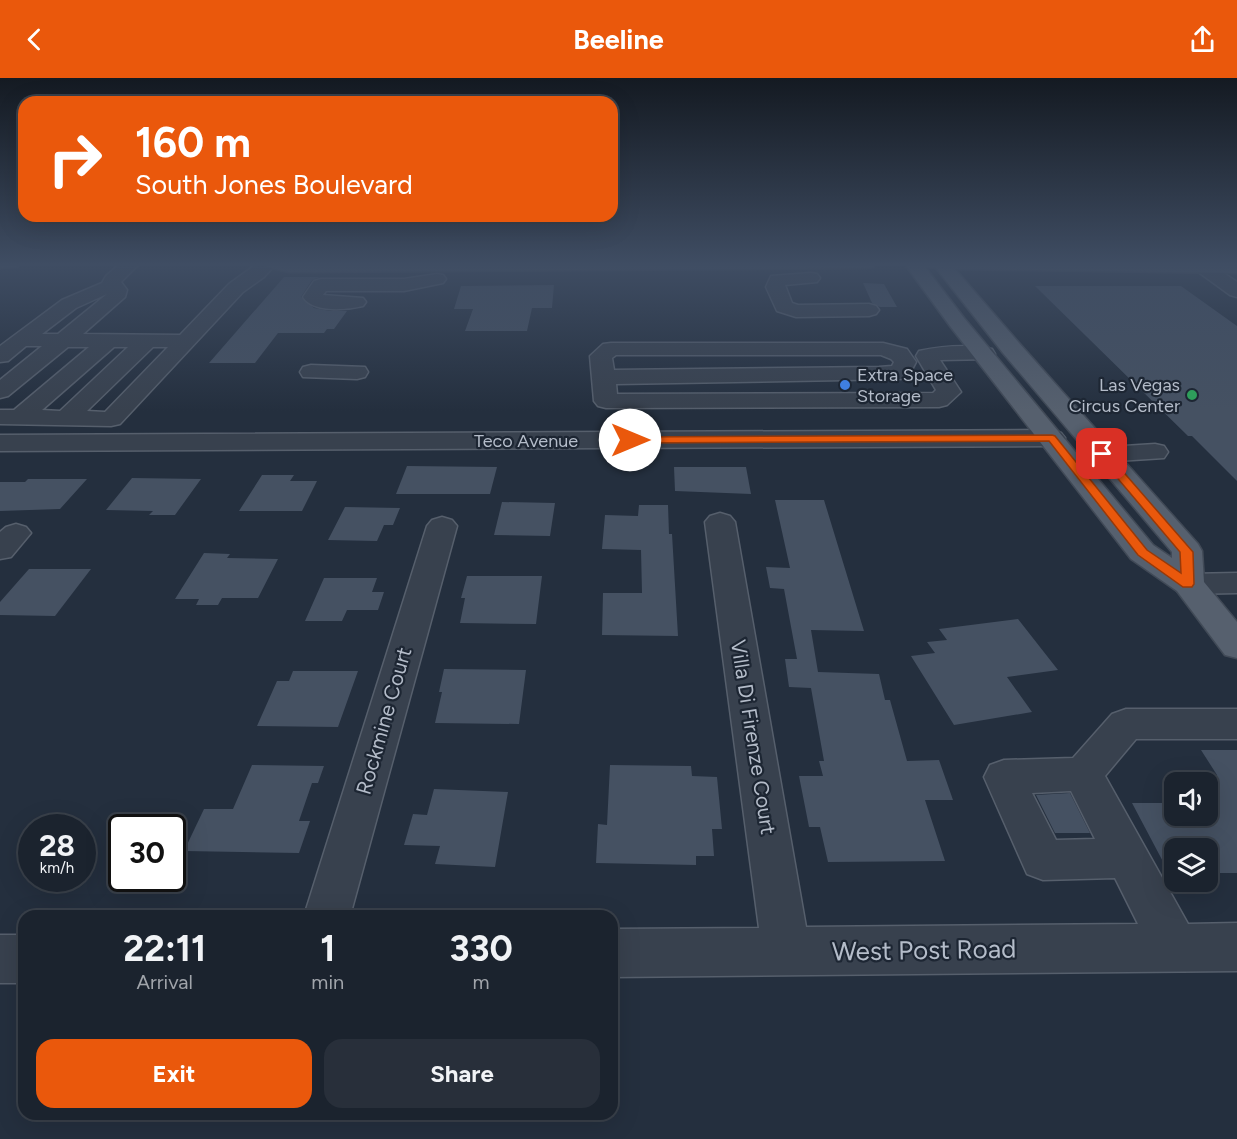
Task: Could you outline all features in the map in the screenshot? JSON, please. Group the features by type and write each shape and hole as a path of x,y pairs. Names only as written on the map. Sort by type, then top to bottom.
{"main road":[{"path":"952,313 1142,552 1188,584 1236,643"},
{"path":"983,313 1186,552 1188,584"}],"street":[{"path":"0,356 58,313"},
{"path":"0,391 97,313"},
{"path":"10,417 111,418 213,313"},
{"path":"21,340 186,341"},
{"path":"10,417 108,340"},
{"path":"66,418 147,341"},
{"path":"603,377 879,374 900,372 905,362 899,354 883,349 612,349 602,356 603,377 608,430"},
{"path":"606,401 939,400 949,392 927,356 946,352 984,354"},
{"path":"311,372 357,372"},
{"name":"Teco Avenue","path":"0,443 1052,438"},
{"path":"1102,454 1155,452"},
{"name":"Villa Di Firenze Court","path":"720,522 786,951"},
{"name":"Rockmine Court","path":"329,910 442,526"},
{"path":"1188,584 1237,583"},
{"path":"1128,858 1044,860 1004,777 1083,774 1126,724 1237,724"},
{"path":"1083,774 1175,947"},
{"name":"West Post Road","path":"618,953 1237,946"},
{"path":"0,959 18,959"}],"building":[{"path":"253,313 346,313 334,329 327,329 324,333 278,333 255,363 209,363"},
{"path":"472,313 531,313 527,331 465,331"},
{"name":"Las Vegas Circus Center","path":"1062,313 1218,313 1237,326 1237,481 1192,436 1188,436"},
{"path":"407,466 497,467 490,494 396,494"},
{"path":"674,467 746,467 751,494 675,491"},
{"path":"262,475 294,475 290,481 317,481 302,511 239,511"},
{"path":"132,478 201,479 175,515 149,515 153,511 106,510"},
{"path":"28,479 87,479 60,509 0,511 0,482 25,482"},
{"path":"775,500 824,500 864,631 811,630 818,672 879,674 885,700 890,700 907,761 939,760 953,800 925,800 945,861 828,862 820,827 809,827 799,776 823,776 819,761 824,761 811,688 789,687 785,659 797,659 784,589 770,588 766,567 790,568"},
{"path":"502,502 555,503 550,536 494,535"},
{"path":"639,505 668,505 678,636 602,635 603,593 642,593 641,550 602,549 605,515 638,516"},
{"path":"345,507 400,508 393,525 384,525 377,541 328,540"},
{"path":"204,553 230,554 227,558 278,559 258,598 222,598 218,605 196,605 199,599 175,599"},
{"path":"29,569 91,569 55,616 0,615 0,602"},
{"path":"467,576 542,576 536,624 460,623 465,598 461,598"},
{"path":"324,578 377,578 372,592 384,592 378,610 347,610 342,621 305,621"},
{"path":"1018,619 1058,670 1007,677 1032,712 954,725 911,656 935,653 927,642 947,640 939,629"},
{"path":"444,669 526,670 519,724 435,723 442,692 439,692"},
{"path":"293,671 358,671 338,727 257,726 277,681 289,681"},
{"path":"1201,750 1237,750 1237,873 1218,873 1218,838 1164,838 1164,864 1132,803 1164,803 1164,826 1218,826 1218,772 1215,772"},
{"path":"252,765 324,766 318,783 312,783 299,821 310,821 299,853 186,851 204,809 233,809"},
{"path":"610,765 691,766 692,776 717,777 722,829 712,829 714,856 696,856 696,865 596,863 598,824 607,825"},
{"path":"434,789 508,792 495,867 435,864 440,846 404,845 413,814 427,815"},
{"path":"1070,793 1090,833 1055,833 1036,795"}],"place":[{"name":"Extra Space Storage","path":"845,385"},
{"name":"Las Vegas Circus Center","path":"1192,395"}],"route":[{"path":"630,440 1052,438 1142,552 1188,584 1186,552 1102,454"}]}
